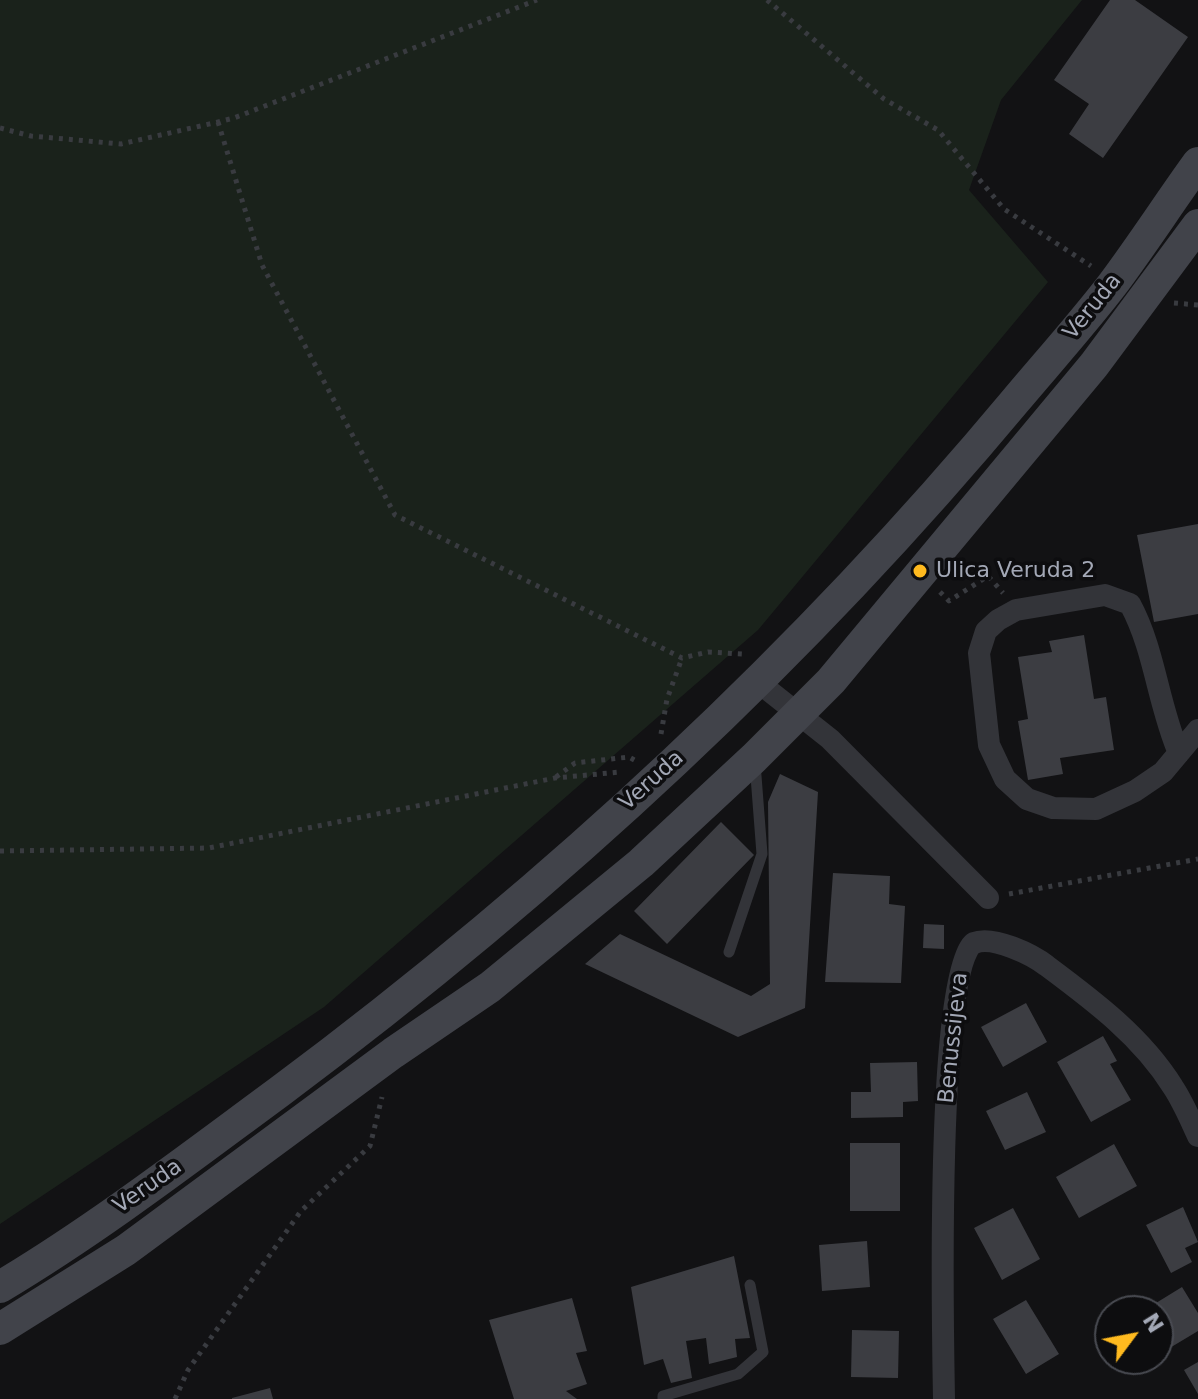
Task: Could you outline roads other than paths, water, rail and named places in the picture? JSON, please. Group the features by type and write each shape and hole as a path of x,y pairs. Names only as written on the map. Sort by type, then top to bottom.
{"main road":[{"name":"Veruda","path":"0,1287 165,1175 390,1009 505,913 657,768 765,675 846,593 947,482 1111,286 1198,163"},
{"name":"Veruda","path":"0,1329 126,1250 393,1053 501,978 641,863 831,681 1094,365 1198,225"}],"street":[{"path":"1179,753 1166,724 1139,620 1130,604 1105,595 1016,610 986,631 979,653 989,745 1005,779 1027,799 1053,808 1096,809 1135,791 1163,772 1179,753 1198,730"},
{"path":"765,675 798,714 830,739 988,898"},
{"name":"Benussijeva","path":"944,1399 944,1141 950,1034 960,969 966,951 975,943 987,942 1030,952 1093,1001 1153,1058 1174,1088 1198,1136"}],"lane":[{"path":"729,952 762,854 754,758"},
{"path":"663,1399 663,1396 738,1374 763,1352 750,1285"}],"place":[{"name":"Ulica Veruda 2","path":"920,571"}]}
